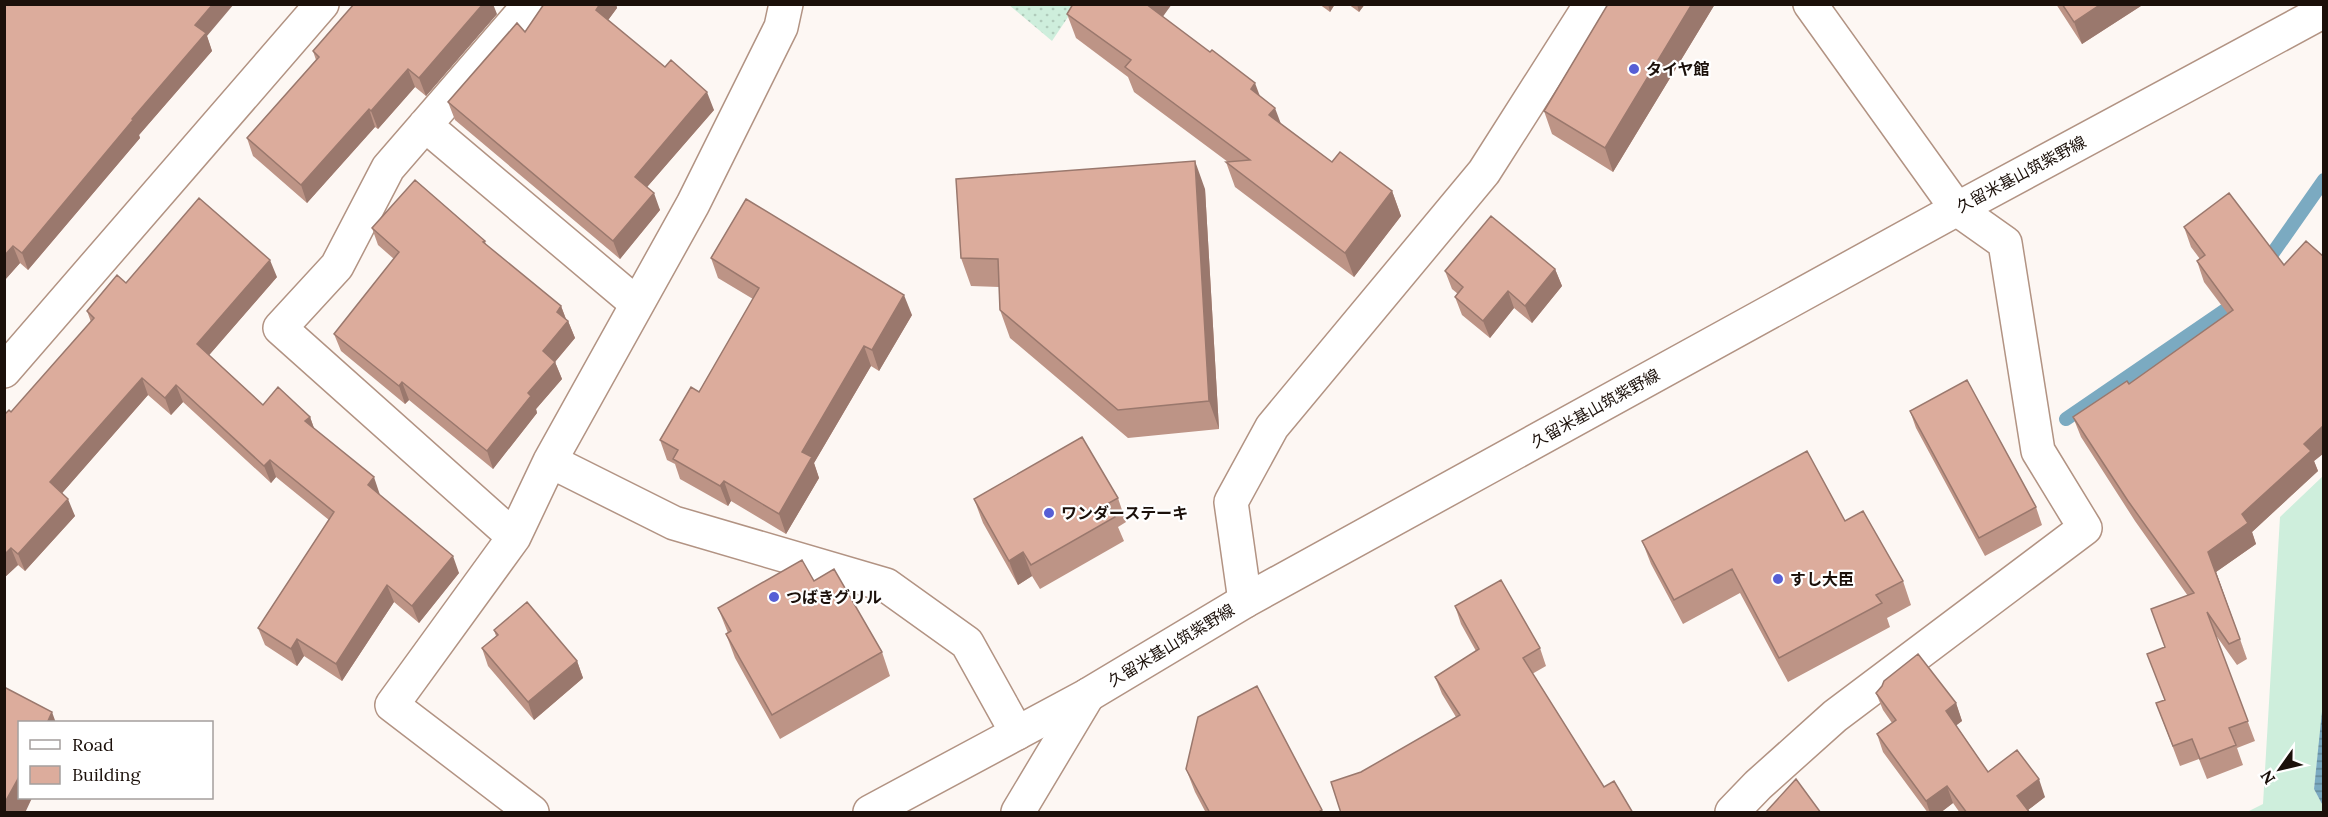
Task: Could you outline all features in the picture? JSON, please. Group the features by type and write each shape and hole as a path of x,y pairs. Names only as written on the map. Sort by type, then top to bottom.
{"street":[{"path":"4,371 322,4"},
{"path":"514,537 279,328 337,266 388,168 530,4"},
{"path":"532,813 392,705 514,537 550,461 693,204 781,27 786,4"},
{"path":"1245,601 1231,502 1272,427 1484,171 1591,4"},
{"path":"1732,813 1758,785 1835,716 2085,528 2038,451 2005,243 1957,209 1810,4"},
{"name":"久留米基山筑紫野線","path":"870,813 1088,695 1245,601 1957,209 2324,11"},
{"path":"425,125 637,304"},
{"path":"550,461 674,523 886,585 967,644 1017,734"},
{"path":"1018,813 1088,695"}],"green space":[{"path":"1009,5 1076,5 1052,41"},
{"path":"2323,476 2324,702 2314,789 2323,806 2323,812 2247,812 2263,804 2280,517"}],"water":[{"path":"2323,702 2324,806 2314,789"}],"building":[{"path":"4,4 213,4 195,25 206,33 22,253 13,246 4,256"},
{"path":"354,4 483,4 419,78 408,69 301,185 247,138 319,57 313,51"},
{"path":"544,4 600,4 596,10 665,67 671,60 707,92 635,177 654,193 613,241 448,102 517,23 525,32"},
{"path":"1073,4 1146,4 1255,83 1251,89 1275,108 1269,115 1332,162 1340,152 1392,191 1345,253 1226,162 1250,160 1125,67 1131,60 1067,14"},
{"name":"タイヤ館","path":"1608,4 1692,4 1605,148 1544,111"},
{"path":"2062,4 2101,4 2074,22"},
{"path":"1195,161 1209,401 1118,410 1000,310 998,259 961,258 956,179"},
{"path":"415,180 485,241 483,242 561,306 557,312 568,321 543,351 555,362 528,393 531,396 487,451 402,382 399,386 334,334 399,252 372,228"},
{"path":"2229,193 2284,265 2306,241 2324,257 2324,425 2304,444 2311,451 2242,514 2248,523 2208,552 2240,639 2229,644 2207,612 2248,721 2229,728 2236,745 2200,759 2192,739 2173,746 2156,703 2165,700 2147,654 2165,647 2151,609 2194,593 2128,501 2073,417 2127,381 2129,384 2233,310 2197,261 2205,255 2184,227"},
{"path":"199,198 270,260 197,344 263,405 278,387 310,417 305,421 374,477 368,485 453,556 412,606 387,585 336,664 297,639 291,649 258,628 334,512 270,460 264,466 176,385 165,398 142,378 50,482 68,499 18,554 11,548 4,555 4,415 9,410 11,412 94,318 87,311 117,275 126,283"},
{"path":"746,199 904,295 872,350 864,346 802,452 812,457 779,514 724,481 720,486 673,459 678,450 660,440 691,387 699,392 759,288 711,258"},
{"path":"1491,216 1555,269 1525,306 1508,291 1483,321 1455,297 1463,287 1445,271"},
{"path":"1967,380 2036,507 1979,538 1910,411"},
{"path":"1082,437 1118,498 1107,504 1115,517 1031,565 1023,552 1009,561 974,499"},
{"name":"すし大臣","path":"1807,451 1845,521 1863,511 1903,581 1876,595 1882,603 1779,658 1732,569 1674,600 1642,541"},
{"path":"802,560 814,581 834,569 882,652 772,715 726,634 731,631 718,608"},
{"path":"1501,580 1540,648 1523,658 1604,787 1614,781 1633,813 1341,813 1331,782 1361,772 1460,715 1435,677 1479,649 1455,606"},
{"path":"527,602 577,661 528,702 482,648 498,635 494,630"},
{"path":"1918,654 1956,703 1946,711 1988,772 2017,750 2039,779 2017,796 2030,813 1967,813 1947,786 1926,801 1877,734 1896,720 1876,693 1884,681"},
{"path":"1257,686 1322,810 1317,813 1210,813 1186,769 1198,717"},
{"path":"4,687 52,712 48,721 18,721 18,779 4,804"},
{"path":"1796,779 1821,813 1765,813"}],"waterway":[{"path":"2263,267 2324,180"},
{"path":"2066,419 2240,300"}],"place":[{"name":"タイヤ館","path":"1634,69"},
{"name":"ワンダーステーキ","path":"1049,513"},
{"name":"すし大臣","path":"1778,579"},
{"name":"つばきグリル","path":"774,597"}]}
